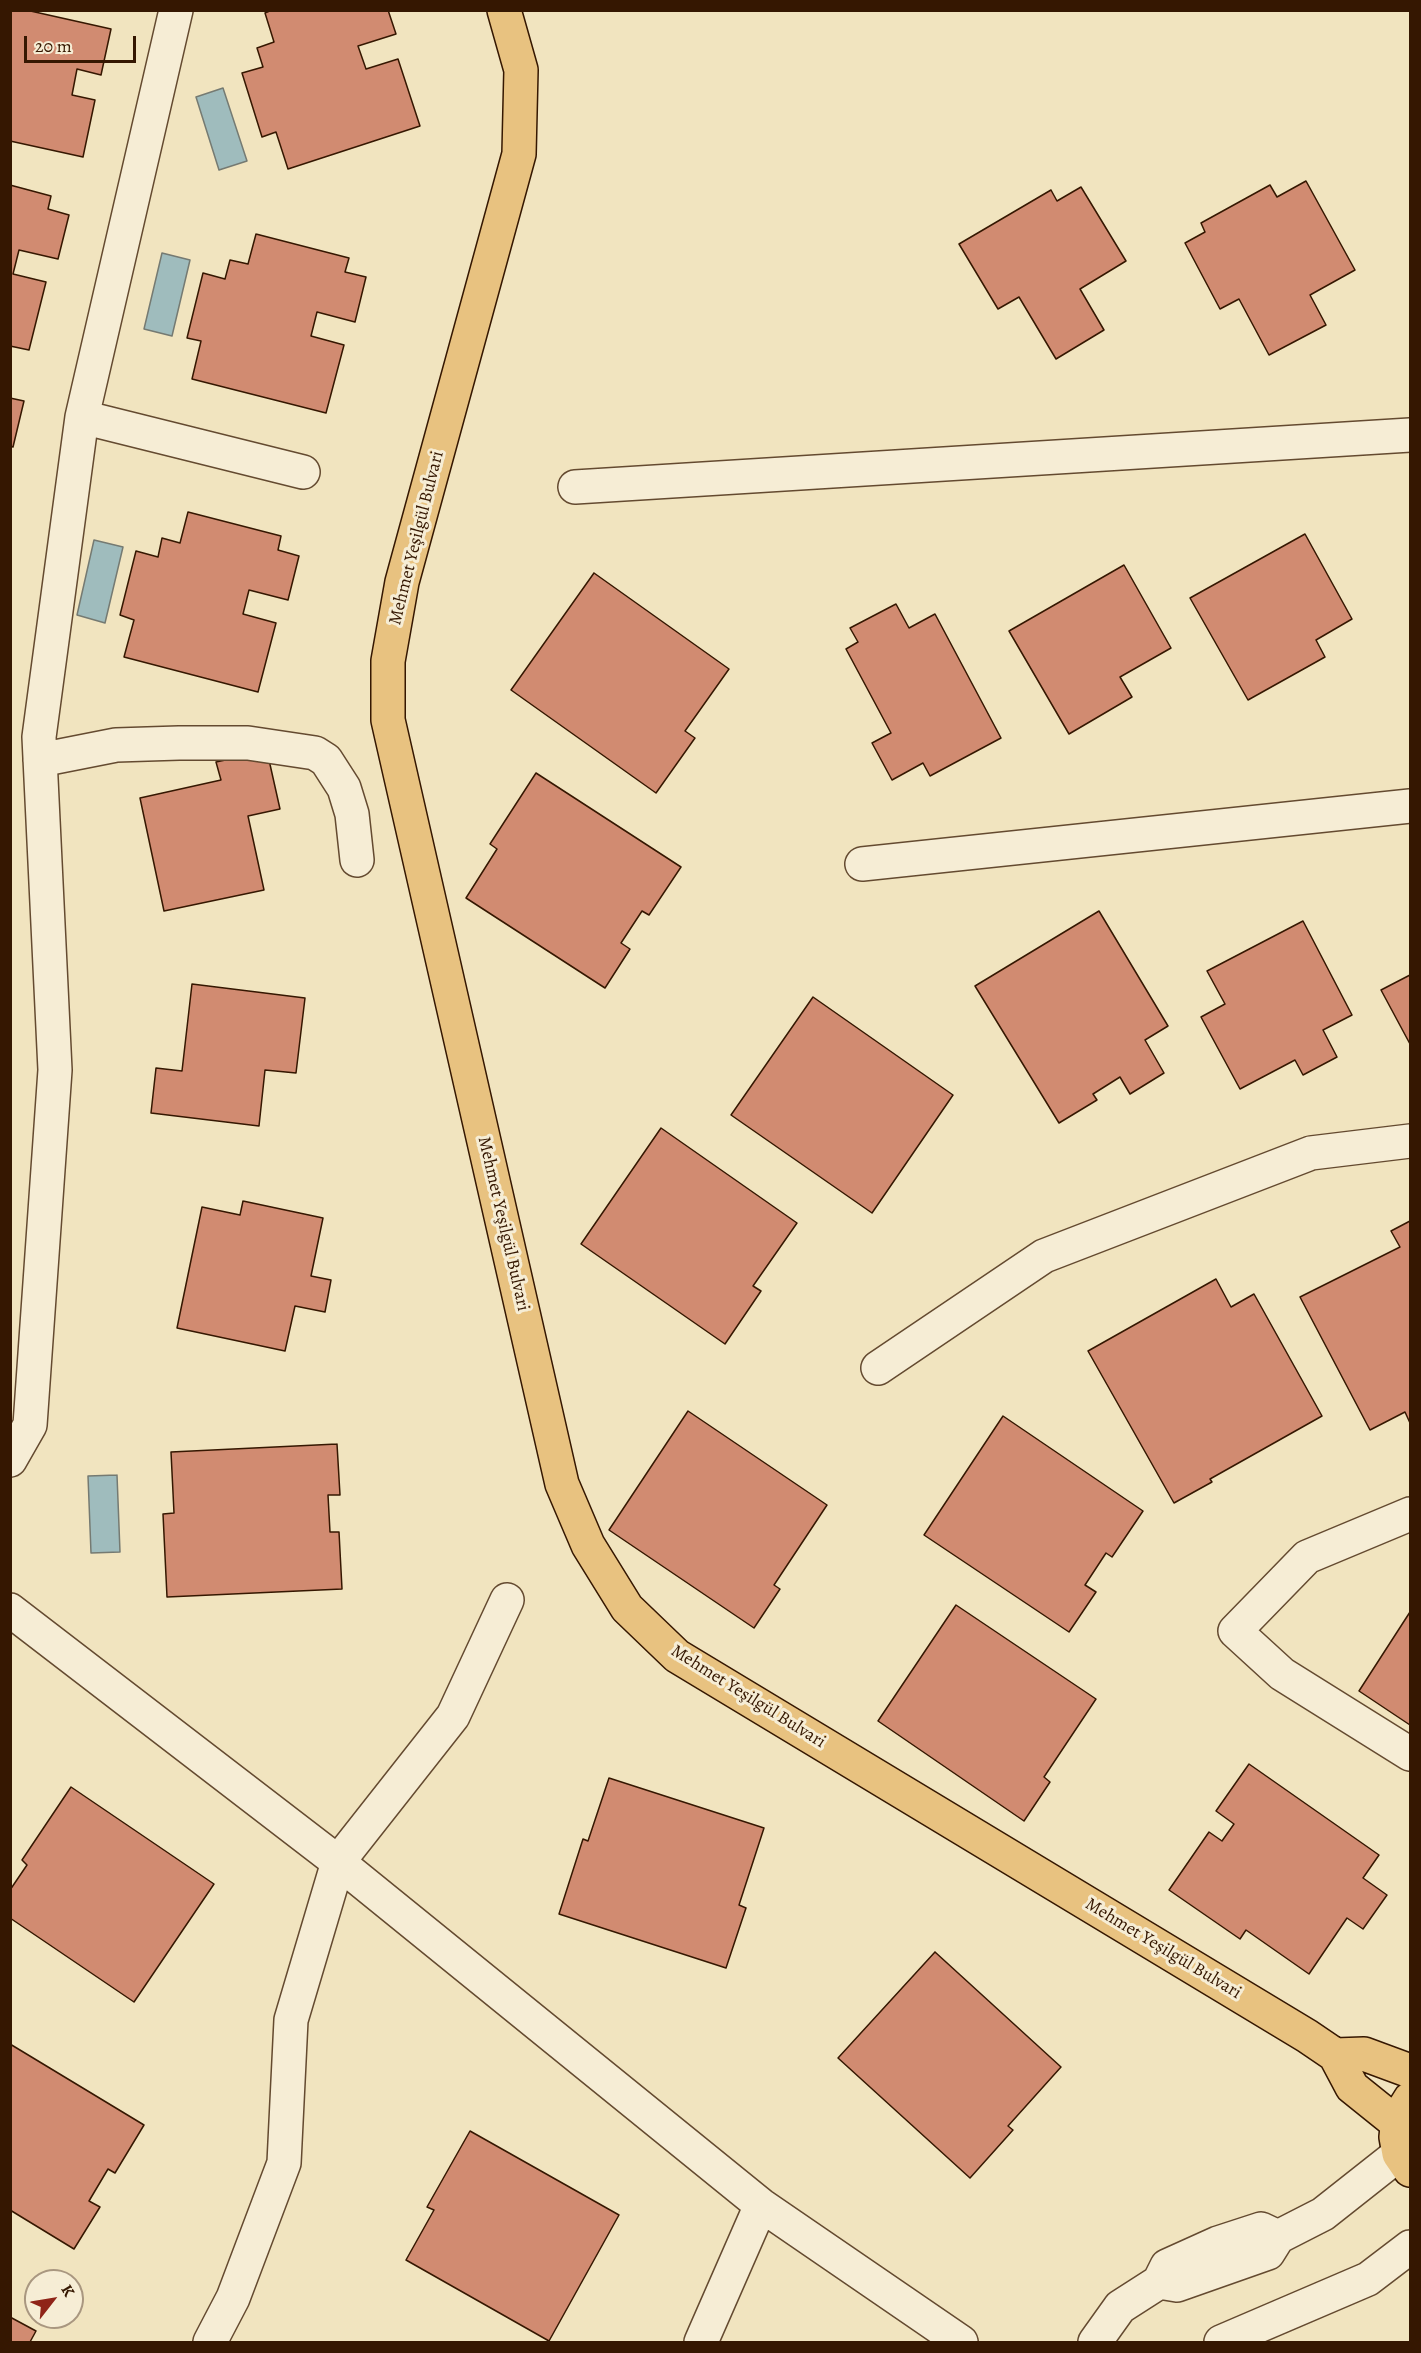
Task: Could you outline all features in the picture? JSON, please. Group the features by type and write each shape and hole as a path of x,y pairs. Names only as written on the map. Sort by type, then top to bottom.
{"main road":[{"name":"Mehmet Yeşilgül Bulvari","path":"504,10 521,70 519,154 402,582 388,661 388,720 562,1485 588,1545 627,1608 676,1656 1335,2055"},
{"path":"1404,2137 1352,2087 1335,2055 1364,2054 1410,2071"}],"street":[{"path":"10,1460 30,1425 55,1070 39,737 82,417 176,10"},
{"path":"82,417 303,472"},
{"path":"575,487 1410,435"},
{"path":"40,760 116,745 179,743 248,743 315,753 326,760 344,789 352,814 357,860"},
{"path":"862,864 1410,806"},
{"path":"879,1368 1044,1256 1311,1154 1410,1141"},
{"path":"1410,1514 1307,1557 1235,1631 1282,1674 1410,1754"},
{"path":"210,2343 233,2298 284,2163 291,2020 338,1862 453,1716 507,1600"},
{"path":"10,1610 338,1862 761,2205 961,2343"},
{"path":"1095,2343 1120,2307 1159,2282 1177,2285 1268,2253 1278,2237 1323,2214 1404,2137"},
{"path":"701,2343 761,2205"},
{"path":"1221,2343 1368,2280 1410,2247"}],"water":[{"path":"223,88 247,161 219,170 196,97"},
{"path":"162,253 190,260 172,336 144,329"},
{"path":"94,540 123,547 105,623 77,615"},
{"path":"117,1475 120,1552 91,1553 88,1476"}],"building":[{"path":"10,10 26,10 111,29 101,75 77,69 72,95 95,100 83,157 10,141"},
{"path":"272,10 388,10 396,34 358,46 366,69 398,59 420,126 288,169 276,132 262,137 242,73 263,67 257,48 274,42 265,13"},
{"path":"1306,181 1355,270 1310,295 1326,325 1269,355 1239,299 1220,309 1185,243 1205,232 1201,223 1270,185 1277,197"},
{"path":"10,185 51,196 48,209 69,215 58,259 19,250 13,274 46,282 29,350 10,346"},
{"path":"1081,187 1126,261 1080,289 1104,330 1056,359 1019,297 998,309 959,244 1051,190 1057,201"},
{"path":"256,234 349,258 345,272 366,277 355,322 317,312 311,336 344,345 326,413 192,379 201,341 187,338 203,273 225,279 230,260 248,264"},
{"path":"10,398 24,401 13,447 10,446"},
{"path":"188,512 281,536 278,550 299,556 288,600 249,590 243,614 276,623 258,692 124,657 134,620 120,615 136,551 158,557 162,538 180,543"},
{"path":"1305,534 1352,619 1316,640 1325,657 1248,700 1190,598"},
{"path":"1124,565 1171,648 1120,677 1132,697 1069,734 1009,631"},
{"path":"594,573 729,669 685,731 695,738 656,793 511,690"},
{"path":"896,604 909,628 935,614 1001,738 930,776 923,763 892,780 872,743 891,733 846,649 858,642 850,628"},
{"path":"267,751 280,809 248,816 264,890 164,911 140,798 221,780 216,762"},
{"path":"536,773 681,867 649,915 642,911 621,943 630,949 605,988 466,898 497,849 490,844"},
{"path":"1099,911 1168,1026 1145,1040 1164,1073 1130,1094 1120,1077 1093,1094 1097,1100 1059,1123 975,986"},
{"path":"1303,921 1352,1015 1323,1030 1337,1057 1303,1075 1295,1060 1240,1089 1201,1017 1225,1004 1207,971"},
{"path":"1410,975 1410,1044 1381,990"},
{"path":"192,984 305,998 296,1073 265,1070 259,1126 151,1113 156,1068 182,1071"},
{"path":"813,997 953,1095 872,1213 731,1115"},
{"path":"661,1128 797,1223 753,1286 761,1291 725,1344 581,1244"},
{"path":"243,1201 323,1218 311,1276 331,1280 325,1312 295,1306 285,1351 177,1328 202,1207 240,1215"},
{"path":"1410,1221 1410,1423 1405,1412 1370,1430 1300,1297 1400,1247 1391,1231"},
{"path":"1216,1279 1231,1307 1254,1294 1322,1416 1210,1479 1212,1482 1174,1503 1088,1351"},
{"path":"688,1411 827,1505 774,1585 780,1589 754,1628 609,1530"},
{"path":"1003,1416 1143,1511 1112,1557 1106,1553 1085,1585 1096,1592 1069,1632 924,1535"},
{"path":"337,1444 340,1495 328,1495 330,1532 339,1532 342,1589 167,1597 163,1514 174,1513 171,1452"},
{"path":"956,1605 1096,1699 1044,1777 1050,1782 1024,1821 878,1721"},
{"path":"1410,1612 1410,1725 1359,1691"},
{"path":"1249,1764 1379,1855 1363,1878 1387,1895 1363,1929 1347,1918 1309,1974 1246,1930 1240,1939 1169,1890 1209,1832 1222,1841 1234,1824 1216,1811"},
{"path":"609,1778 764,1828 739,1905 746,1908 726,1968 559,1914 583,1839 588,1841"},
{"path":"71,1787 214,1884 134,2002 10,1918 10,1890 27,1865 22,1860"},
{"path":"935,1952 1061,2067 1008,2126 1013,2130 970,2178 838,2058"},
{"path":"10,2044 144,2125 115,2173 108,2169 89,2201 100,2207 74,2249 10,2210"},
{"path":"470,2131 619,2215 549,2341 406,2260 434,2210 427,2207"},
{"path":"10,2317 24,2325 24,2329 36,2331 30,2342 10,2342"}]}
